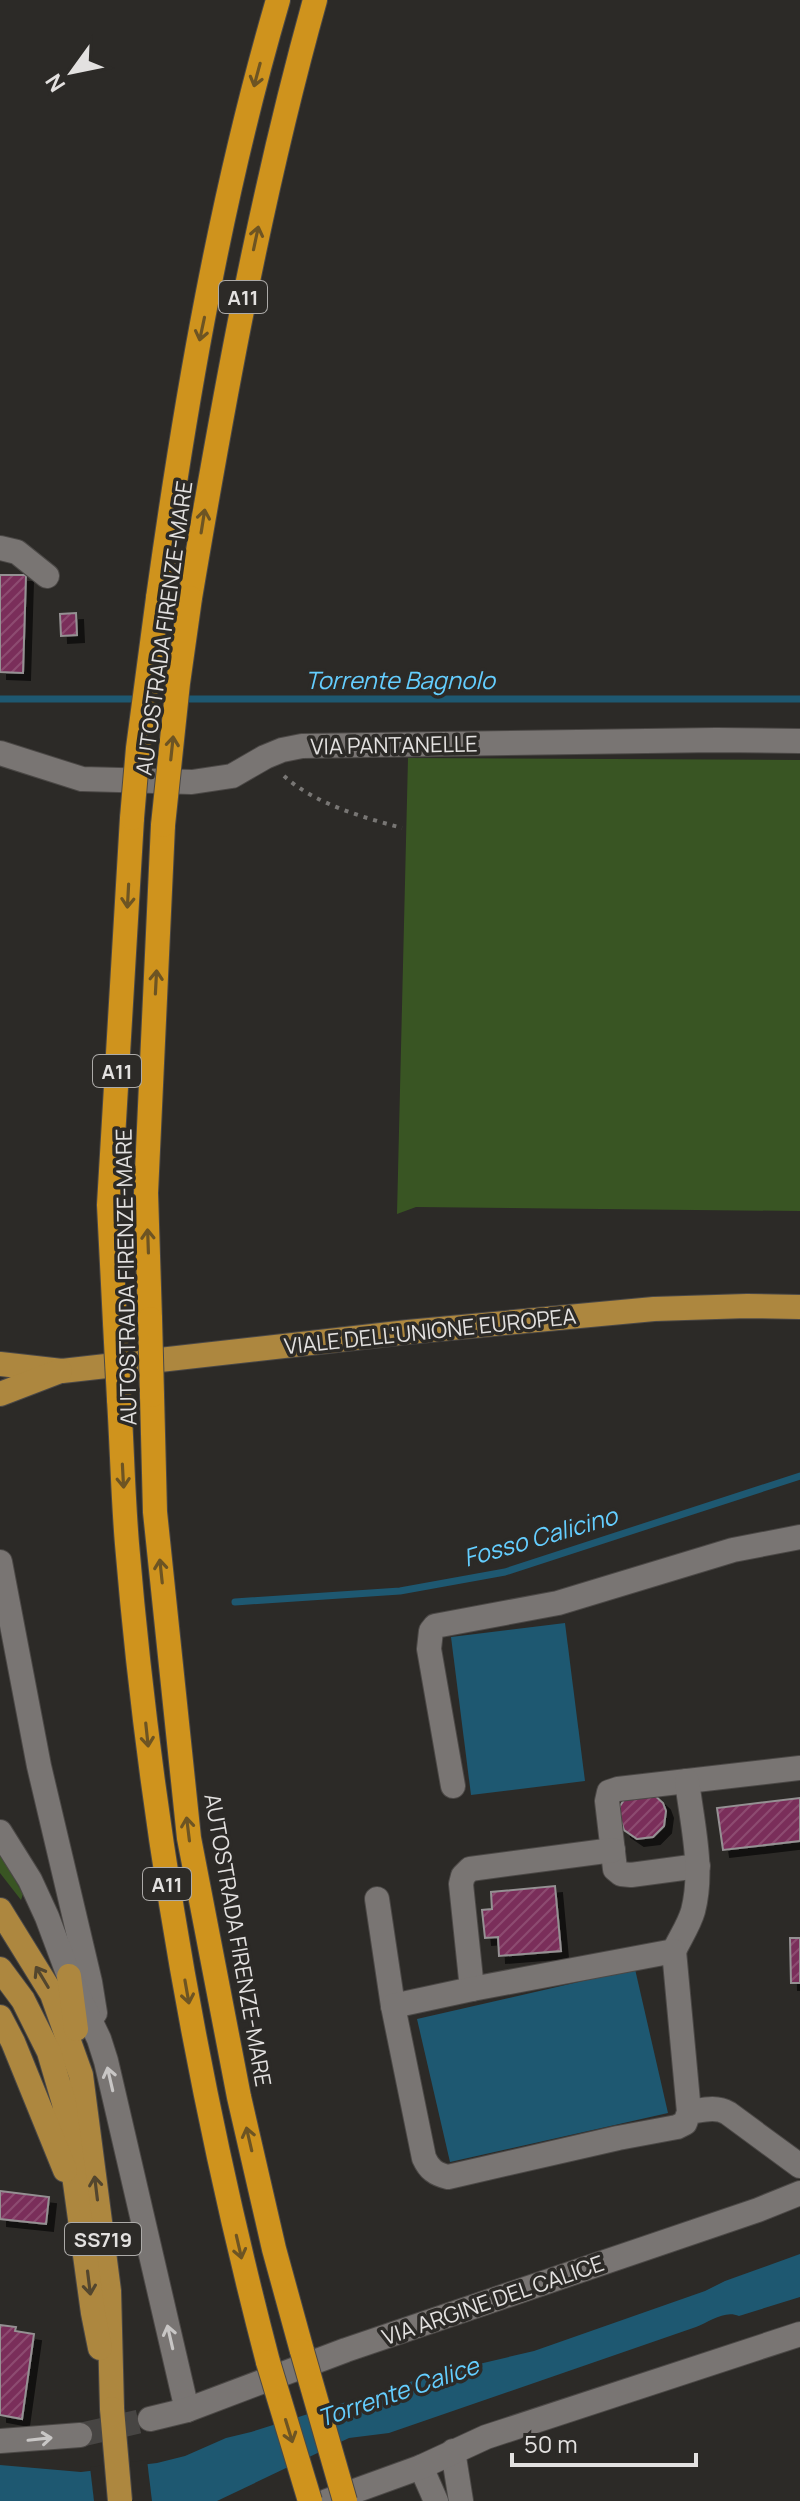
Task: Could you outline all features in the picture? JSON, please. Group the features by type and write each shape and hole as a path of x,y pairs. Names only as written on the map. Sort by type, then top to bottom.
{"highway":[{"name":"AUTOSTRADA FIRENZE-MARE","path":"278,0 253,88 192,376 158,598 132,818 109,1205 130,1572 150,1766 168,1889 225,2190 268,2362 310,2501"},
{"name":"AUTOSTRADA FIRENZE-MARE","path":"315,0 272,162 238,323 190,598 163,825 146,1193 155,1512 189,1838 239,2097 274,2249 345,2501"}],"main road":[{"name":"VIALE DELL'UNIONE EUROPEA","path":"0,1364 62,1371 408,1332 654,1309 800,1307"},
{"name":"VIALE DELL'UNIONE EUROPEA","path":"0,1394 62,1371"},
{"name":"SS719","path":"0,1910 52,1994 81,2075 109,2291 112,2407 120,2501"},
{"name":"SS719","path":"0,1969 23,2000 49,2052 64,2103 93,2313 112,2407"},
{"path":"69,1976 81,2075"},
{"path":"0,2017 79,2206"}],"street":[{"path":"0,548 17,552 47,576"},
{"name":"VIA PANTANELLE","path":"0,753 82,779 209,781 232,776 282,750 321,745 800,741"},
{"path":"453,1786 429,1649 431,1631 435,1626 558,1603 733,1550 800,1537"},
{"path":"0,1562 39,1766 90,1982 99,2039 187,2410"},
{"path":"698,1866 621,1874 615,1869 607,1801 609,1792 800,1768"},
{"path":"377,1899 393,2006 424,2158 434,2172 448,2177 677,2127 685,2123 689,2112 674,1951 692,1914 698,1866 687,1781"},
{"path":"0,1832 30,1880 69,1976 99,2039"},
{"path":"472,1989 461,1884 463,1876 470,1869 613,1850"},
{"path":"393,2006 674,1951"},
{"path":"689,2112 720,2109 800,2166 794,2195"},
{"name":"VIA ARGINE DEL CALICE","path":"150,2419 187,2410 346,2350 758,2210 794,2195"},
{"path":"327,2501 421,2467 486,2437 800,2334"},
{"path":"0,2441 80,2435"},
{"path":"453,2451 461,2501"},
{"path":"421,2467 436,2501"}],"path":[{"path":"265,757 301,791 354,813 402,828"}],"green space":[{"path":"408,758 800,760 800,1211 416,1207 397,1214"},
{"path":"0,1854 23,1894 21,1900 0,1873"}],"water":[{"path":"565,1623 585,1781 471,1795 451,1637"},
{"path":"635,1969 668,2113 450,2162 417,2019"},
{"name":"Torrente Calice","path":"800,2254 800,2297 739,2316 722,2316 389,2433 349,2438 217,2501 0,2501 0,2465 81,2472 157,2463 185,2456 226,2438 432,2375 534,2351"}],"pier":[{"path":"147,2460 152,2501 94,2501 90,2467"}],"building":[{"path":"0,575 26,575 23,673 0,672"},
{"path":"76,613 77,635 61,636 60,614"},
{"path":"652,1793 663,1803 666,1811 664,1826 653,1837 637,1839 624,1830 619,1815 620,1806 624,1800"},
{"path":"800,1798 800,1841 723,1850 717,1808"},
{"path":"555,1886 561,1951 499,1956 498,1937 485,1938 482,1910 492,1909 491,1892"},
{"path":"790,1938 800,1938 800,1983 791,1983"},
{"path":"0,2191 49,2197 46,2224 0,2219"},
{"path":"0,2325 34,2334 22,2419 0,2415"}],"waterway":[{"name":"Torrente Bagnolo","path":"0,699 800,699"},
{"name":"Fosso Calicino","path":"235,1602 400,1591 505,1572 800,1476"}],"tunnel":[{"path":"80,2435 150,2419"}]}
